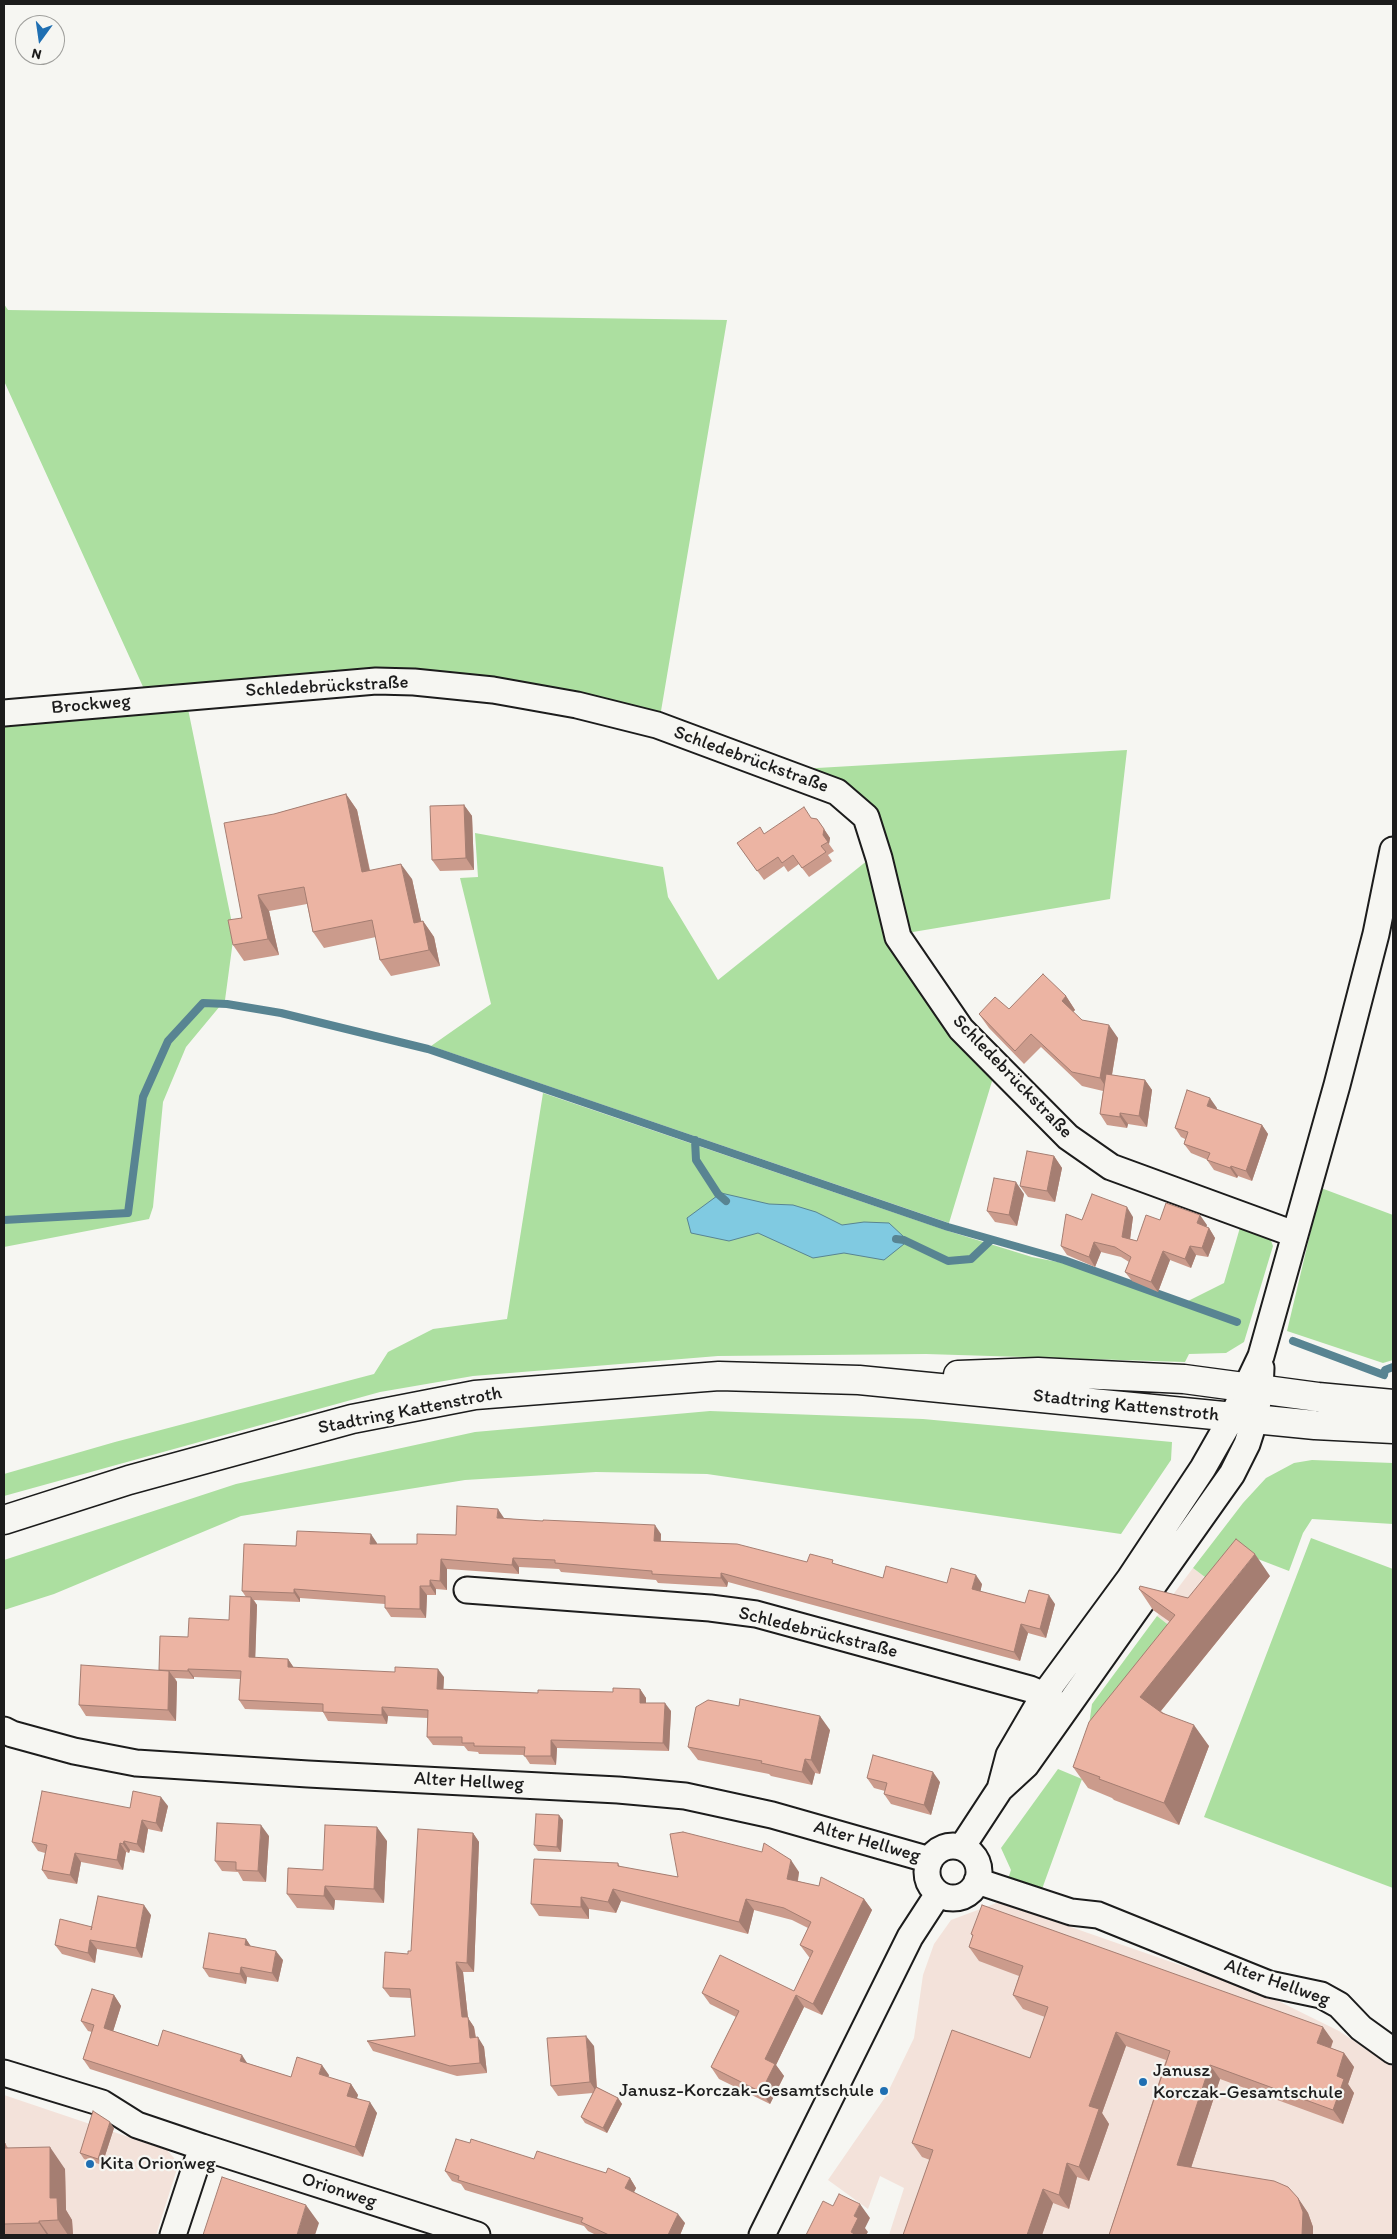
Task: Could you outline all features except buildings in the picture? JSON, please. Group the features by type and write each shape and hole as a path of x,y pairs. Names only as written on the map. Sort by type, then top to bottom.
{"main road":[{"name":"Stadtring Kattenstroth","path":"859,1380 1038,1372 1184,1380 1393,1404"},
{"name":"Stadtring Kattenstroth","path":"4,1520 129,1480 352,1419 476,1395 719,1376 859,1380 1315,1426 1393,1430"}],"street":[{"name":"Schledebrückstraße","path":"177,697 376,681 414,682 493,690 577,704 657,725 837,792 866,817 879,858 898,937 961,1029 1068,1137 1111,1167 1294,1234"},
{"name":"Brockweg","path":"4,713 177,697"},
{"path":"962,1847 1000,1789 1026,1765 1064,1709 1174,1559 1232,1474 1247,1444 1244,1418 1337,1085 1376,934 1393,850"},
{"path":"1000,1789 1009,1755 1044,1695 1146,1555 1203,1468 1244,1418"},
{"name":"Schledebrückstraße","path":"467,1590 710,1608 756,1614 1030,1688 1064,1709"},
{"name":"Alter Hellweg","path":"4,1730 12,1734 74,1750 136,1763 298,1774 618,1790 685,1796 772,1815 930,1860"},
{"path":"962,1847 974,1858 977,1866 977,1881 973,1888 961,1897 953,1898 938,1894 933,1889 927,1875 930,1860 934,1854 947,1848 962,1847"},
{"name":"Alter Hellweg","path":"977,1881 1071,1912 1098,1915 1180,1946 1269,1984 1321,1995 1339,2005 1362,2028 1393,2052"},
{"path":"762,2235 906,1945 938,1894"},
{"name":"Orionweg","path":"4,2073 102,2103 137,2125 477,2235"},
{"path":"173,2235 202,2147"}],"shaded area":[{"path":"1193,1568 1222,1590 1184,1637 1157,1616"},
{"name":"Janusz Korczak-Gesamtschule","path":"999,1902 1266,1995 1339,2031 1393,2067 1393,2235 889,2235 904,2188 880,2176 868,2209 828,2180 886,2096 914,2038 923,1975 934,1944 951,1920"},
{"name":"Kita Orionweg","path":"4,2095 167,2150 174,2158 177,2169 156,2235 4,2235"}],"green space":[{"path":"4,304 8,310 727,320 660,717 493,680 414,669 144,689 4,381"},
{"path":"188,709 234,933 225,1000 186,1047 163,1102 153,1207 149,1219 4,1247 4,725"},
{"path":"1127,750 1110,899 907,933 871,809 800,769"},
{"path":"475,833 663,867 668,897 718,980 868,860 993,1078 949,1223 431,1046 491,1004 460,878 478,877"},
{"path":"543,1093 948,1231 1032,1257 1063,1263 1180,1305 1224,1283 1241,1224 1269,1235 1273,1246 1244,1342 1226,1353 1189,1354 1185,1362 926,1354 718,1356 473,1376 380,1392 4,1496 4,1474 115,1442 374,1374 388,1352 433,1329 507,1319"},
{"path":"1321,1188 1393,1215 1393,1360 1383,1363 1287,1331"},
{"path":"710,1411 923,1419 1172,1442 1171,1460 1121,1534 707,1474 596,1472 465,1480 241,1516 54,1594 4,1610 4,1560 236,1484 475,1432"},
{"path":"1312,1460 1393,1463 1393,1524 1312,1519 1303,1533 1289,1571 1250,1556 1222,1590 1193,1568 1243,1503 1266,1478 1294,1463"},
{"path":"1311,1538 1393,1569 1393,1888 1204,1817"},
{"path":"1157,1616 1184,1637 1104,1738 1085,1732 1089,1725 1092,1704"},
{"path":"1058,1769 1082,1779 1042,1889 1008,1879 1011,1870 1001,1848"}],"water":[{"path":"721,1193 769,1204 793,1205 816,1212 842,1225 864,1222 889,1223 904,1237 904,1244 884,1260 844,1253 813,1258 758,1233 729,1241 691,1233 687,1218"}],"waterway":[{"path":"4,1220 128,1213 143,1097 168,1041 203,1003 227,1004 281,1013 428,1049 948,1227 1064,1260 1237,1322"},
{"path":"695,1140 696,1160 718,1194 726,1201"},
{"path":"896,1239 904,1240 948,1261 971,1259 991,1240"},
{"path":"1293,1341 1384,1375 1385,1370 1393,1367"}],"place":[{"name":"Janusz Korczak-Gesamtschule","path":"1143,2082"},
{"name":"Janusz-Korczak-Gesamtschule","path":"884,2091"},
{"name":"Kita Orionweg","path":"90,2164"}]}
